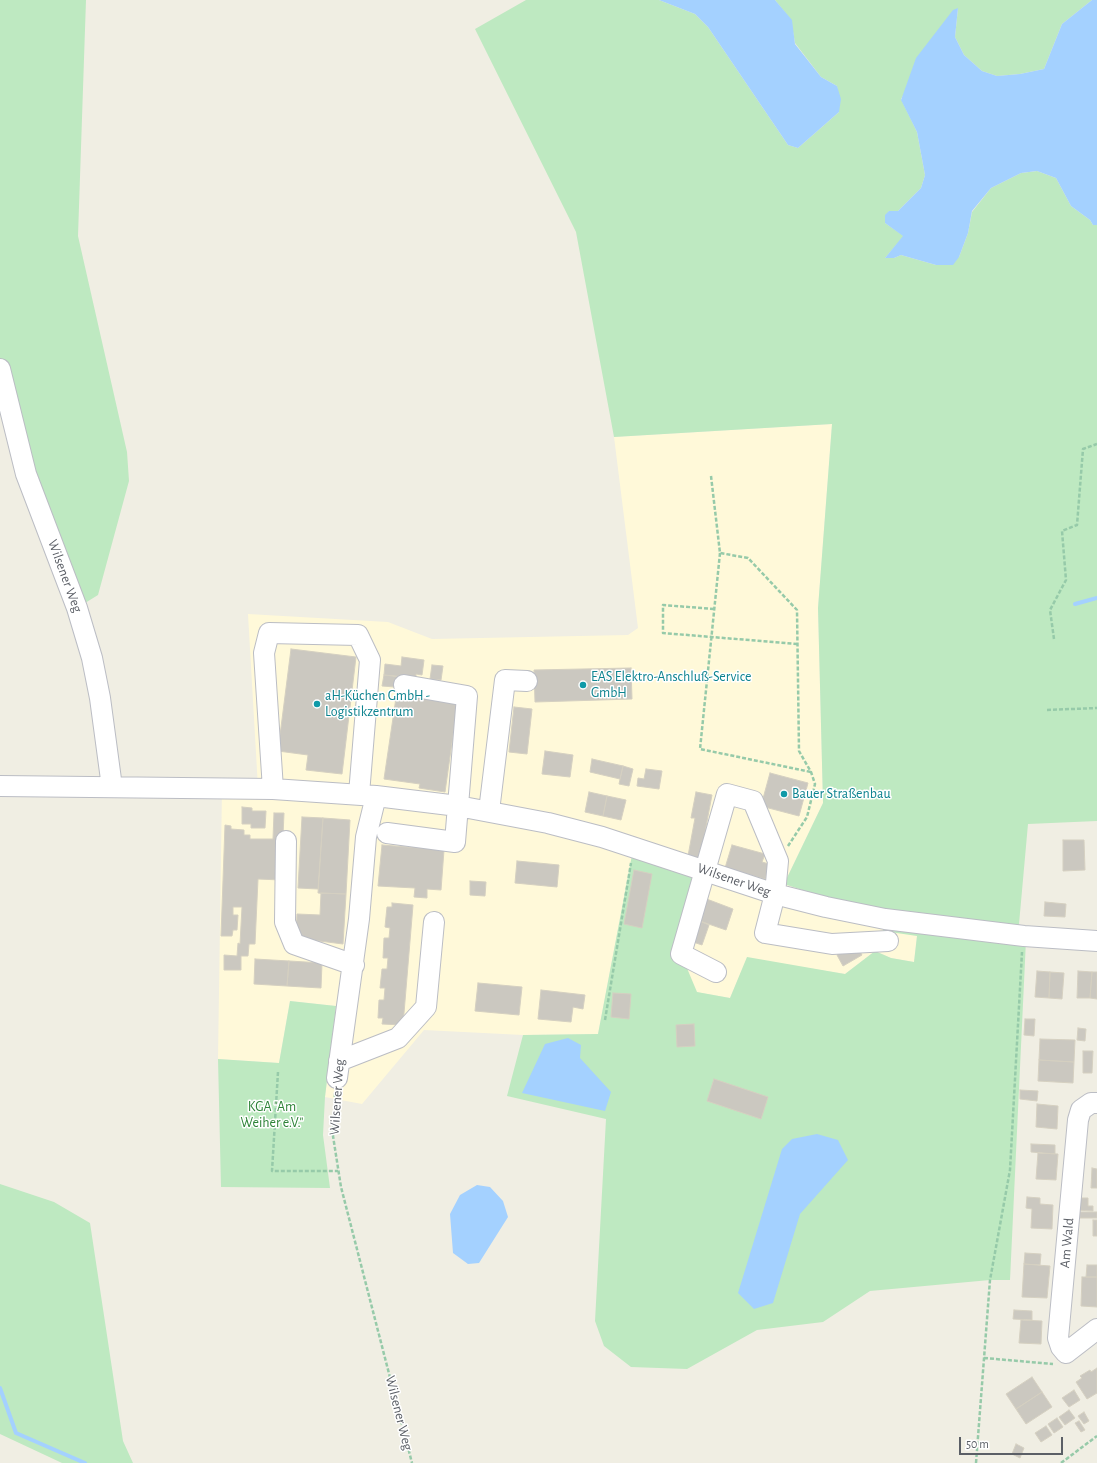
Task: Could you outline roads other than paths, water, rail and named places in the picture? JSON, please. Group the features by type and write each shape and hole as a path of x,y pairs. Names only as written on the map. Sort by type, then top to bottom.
{"street":[{"name":"Wilsener Weg","path":"0,369 26,474 77,608 92,658 100,698 112,787"},
{"path":"273,789 264,653 269,633 358,635 370,660 367,795"},
{"path":"489,811 505,680 527,681"},
{"path":"387,832 455,842 467,696 404,685"},
{"name":"Wilsener Weg","path":"0,786 273,789 367,795 458,806 548,823 633,847 775,894 826,907 885,918 1024,936 1097,941"},
{"path":"716,972 681,954 727,794 753,801 778,861 775,894 766,933 832,944 888,941"},
{"name":"Wilsener Weg","path":"367,795 366,837 354,965 338,1070 398,1038 426,1007 434,922"},
{"path":"286,841 285,922 294,944 354,965"},
{"name":"Am Wald","path":"1097,1103 1091,1103 1081,1110 1078,1120 1058,1338 1061,1348 1066,1354 1097,1330"}],"water":[{"path":"659,0 775,0 792,20 795,44 821,77 837,86 841,99 839,112 798,148 788,145 708,27 695,14"},
{"path":"1092,0 1097,0 1097,225 1093,225 1090,220 1071,206 1056,178 1037,171 1021,173 991,188 972,211 968,233 959,257 953,265 936,265 901,255 894,258 885,258 903,236 885,223 885,215 889,211 898,211 921,188 925,175 917,132 901,100 916,58 953,10 958,8 955,37 964,55 982,71 997,76 1020,74 1044,69 1062,24"},
{"path":"568,1038 581,1045 580,1058 611,1092 605,1111 522,1093 545,1044"},
{"path":"817,1134 838,1140 848,1160 800,1214 773,1303 754,1309 738,1293 782,1149 792,1139"},
{"path":"477,1185 490,1187 503,1201 508,1217 479,1263 468,1264 453,1253 450,1214 460,1195"}],"waterway":[{"path":"1075,604 1097,598"},
{"path":"0,1388 16,1433 85,1463"}],"place":[{"name":"EAS Elektro-Anschluß-Service GmbH","path":"583,685"},
{"name":"aH-Küchen GmbH - Logistikzentrum","path":"317,704"},
{"name":"Bauer Straßenbau","path":"784,794"}],"park label":[{"name":"KGA \"Am Weiher e.V.\"","path":"272,1116"}]}
